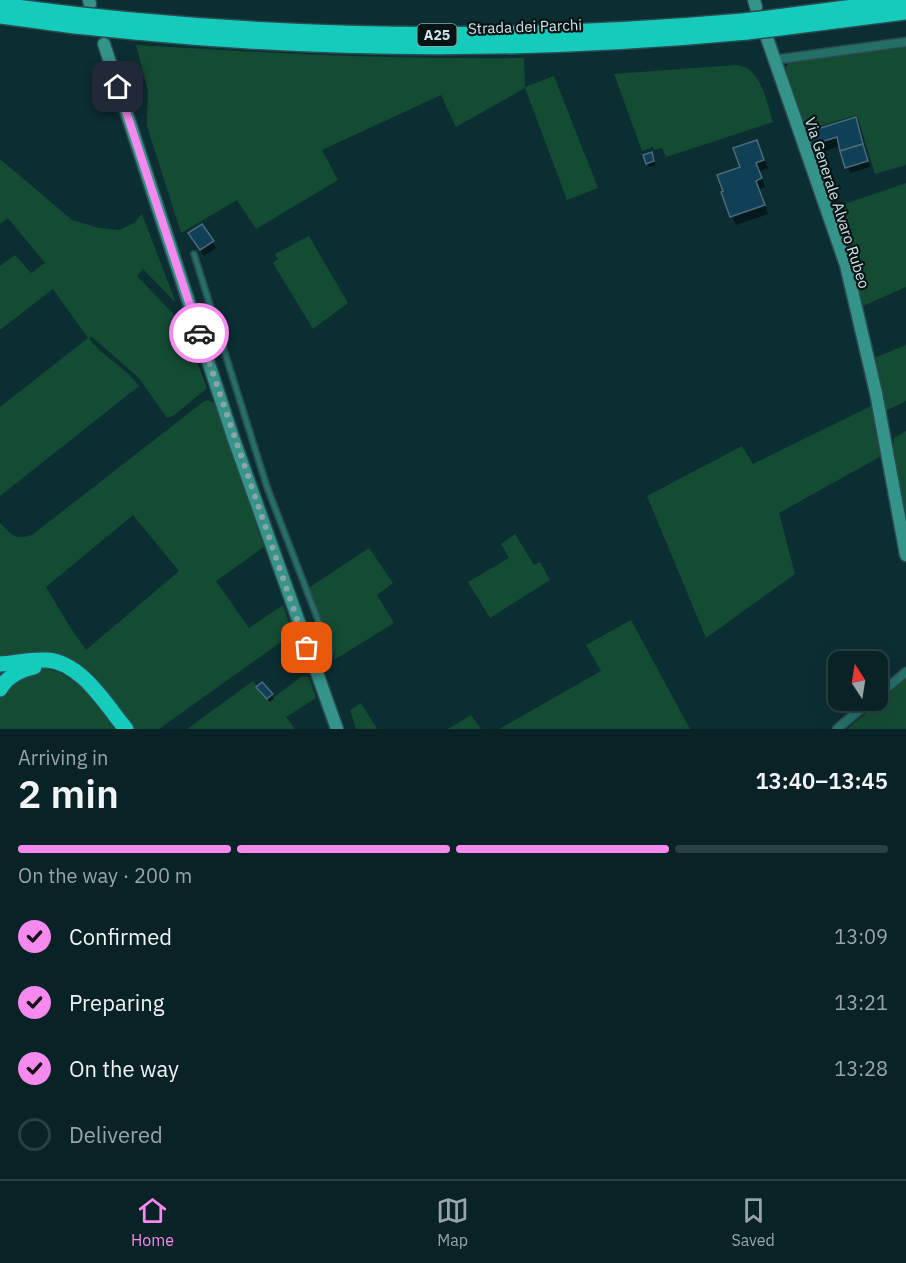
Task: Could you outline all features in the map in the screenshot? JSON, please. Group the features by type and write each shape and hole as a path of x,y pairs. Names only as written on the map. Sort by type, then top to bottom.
{"highway":[{"name":"Strada dei Parchi","path":"778,23 906,0"},
{"name":"Strada dei Parchi","path":"0,5 73,20"},
{"name":"Strada dei Parchi","path":"0,16 73,20 284,43 443,47 589,43 906,12"},
{"path":"0,664 46,660 65,664 85,679 126,729"},
{"path":"0,689 18,672 36,667 56,668 80,683 118,729"}],"street":[{"name":"Via Generale Alvaro Rubeo","path":"767,38 846,266 876,393 906,555"},
{"path":"773,60 906,42"},
{"path":"104,44 233,437 337,729"},
{"path":"888,687 906,672"},
{"path":"837,729 858,711"}],"lane":[{"path":"194,254 264,478 330,651 328,661 315,669"}],"green space":[{"path":"136,45 378,57 524,58 525,87 554,76 598,188 567,200 525,88 456,127 441,95 322,150 338,180 256,229 237,200 181,233 147,126 148,91"},
{"path":"906,46 906,165 875,174 857,115 807,130 803,126 784,71 788,63"},
{"path":"736,65 745,67 757,79 762,87 773,122 666,157 662,148 654,150 653,147 642,151 614,74"},
{"path":"0,159 72,220 99,228 119,230 134,223 142,214 176,303 143,269 137,276 182,323 207,388 173,416 167,418 139,378 92,337 89,338 139,386 0,496 0,407 88,338 53,289 0,330 0,266 15,255 31,273 45,263 8,218 0,224"},
{"path":"906,183 906,287 863,306 836,207"},
{"path":"309,236 348,303 313,329 273,263 278,259 275,254"},
{"path":"906,345 906,401 885,411 874,358"},
{"path":"208,400 214,403 264,547 216,581 249,628 283,605 292,634 159,729 131,729 80,669 0,660 0,523 14,536 32,535","holes":["133,515 179,571 86,650 46,587"]},
{"path":"871,406 883,455 779,513 795,574 706,638 647,496 742,446 753,464"},
{"path":"906,431 906,534 893,450 894,438"},
{"path":"515,534 534,565 540,562 550,580 490,618 468,582 509,558 501,544"},
{"path":"369,548 393,583 377,595 394,623 334,660 335,652 307,589"},
{"path":"631,620 690,729 499,729 601,671 586,645"},
{"path":"39,668 63,674 73,681 115,729 0,729 0,695 3,688"},
{"path":"302,676 309,677 316,698 286,717 295,729 187,729 253,681 269,701"},
{"path":"906,679 906,729 847,729 868,711 888,711 888,694"},
{"path":"361,703 377,729 356,729 350,710"},
{"path":"471,715 481,729 448,729"}],"building":[{"path":"856,117 863,144 840,151 837,137 811,145 808,132"},
{"path":"757,140 764,160 756,163 762,178 756,181 765,205 730,217 717,175 740,167 733,148"},
{"path":"863,144 868,161 845,168 840,151"},
{"path":"652,152 654,161 646,164 643,155"},
{"path":"202,224 214,241 200,250 188,233"},
{"path":"262,682 273,694 267,699 256,687"}],"way so far":[{"path":"199,333 307,648"}],"route":[{"path":"118,87 199,333"}]}
